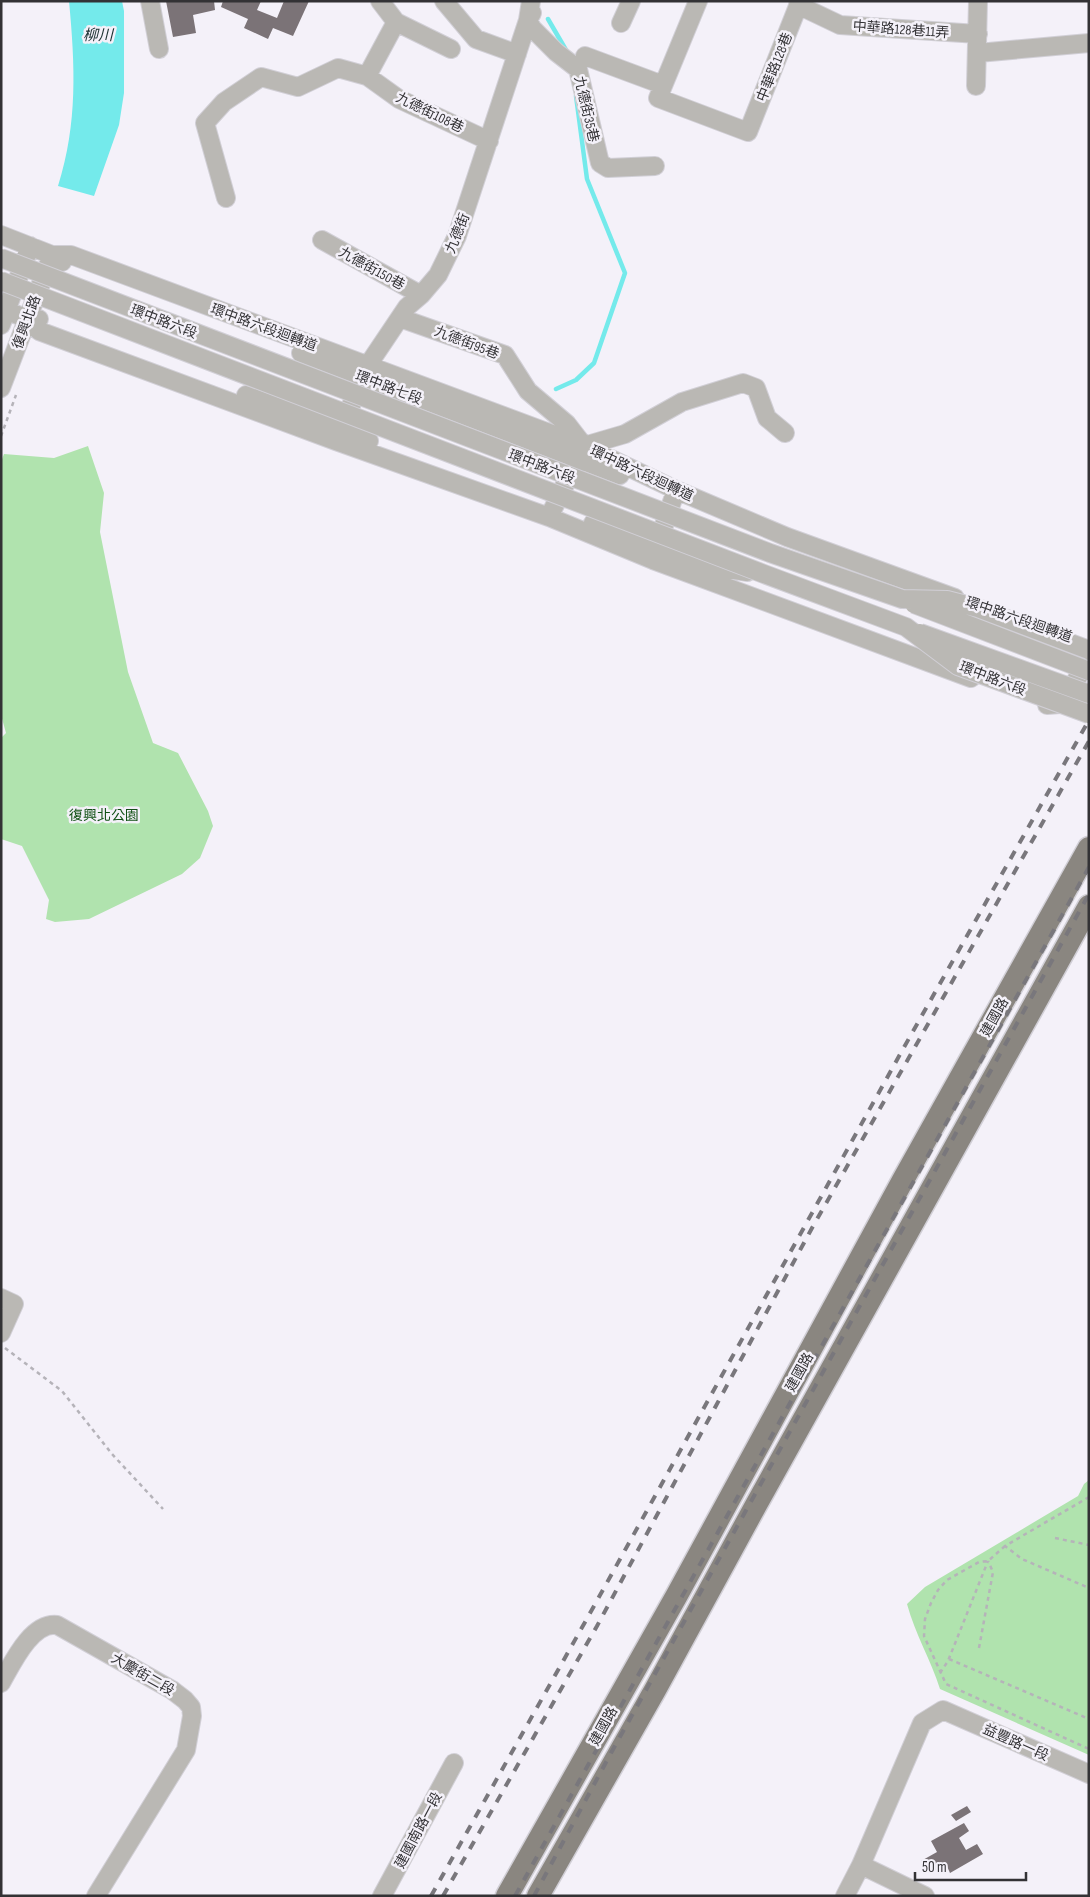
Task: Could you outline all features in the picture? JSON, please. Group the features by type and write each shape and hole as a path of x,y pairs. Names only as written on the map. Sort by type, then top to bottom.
{"main road":[{"name":"建國路","path":"507,1896 677,1595 903,1180 1089,848"},
{"name":"建國路","path":"538,1896 655,1690 764,1489 1089,906"}],"street":[{"path":"150,1 159,49"},
{"path":"380,1 396,22 451,49"},
{"path":"444,1 476,39 518,54"},
{"name":"九德街","path":"338,436 365,371 408,307 421,295 438,274 458,236 518,54 528,20 531,1"},
{"path":"528,20 537,1"},
{"path":"620,23 631,1"},
{"path":"584,56 663,85 698,1"},
{"path":"976,86 978,1"},
{"name":"中華路128巷","path":"663,85 658,98 748,132 799,3"},
{"name":"中華路128巷11弄","path":"799,3 840,24 978,34"},
{"name":"九德街35巷","path":"528,20 532,28 556,52 578,69 600,163 608,168 655,166"},
{"path":"366,76 396,22"},
{"path":"978,53 1089,43"},
{"name":"九德街108巷","path":"226,198 205,122 224,102 261,77 298,87 338,68 366,76 398,99 489,141"},
{"name":"環中路七段","path":"1,234 52,255 65,263 365,371 581,452 675,493 717,515 770,554"},
{"name":"九德街150巷","path":"322,240 421,295"},
{"name":"復興北路","path":"3,314 30,246"},
{"name":"復興北路","path":"1,388 52,255"},
{"name":"環中路六段","path":"1,258 770,554 902,599 947,600 978,608 1089,650"},
{"name":"環中路六段","path":"1,281 906,627 958,666 1089,714"},
{"name":"環中路六段","path":"3,314 44,320 338,436 551,513 655,553 710,566 764,574"},
{"name":"九德街95巷","path":"400,318 505,355 528,391 567,424 581,452"},
{"path":"551,513 581,452 625,434 682,402 743,383 756,388 766,418 785,433"},
{"path":"655,553 675,493"},
{"name":"環中路六段迴轉道","path":"655,553 1044,706 1060,704 1068,699 1088,653 1084,644 1077,638 903,580 675,493"},
{"path":"902,599 1089,671"},
{"path":"906,627 1089,694"},
{"path":"1,1333 8,1301"},
{"name":"大慶街二段","path":"1,1683 23,1645 37,1631 50,1624 57,1625 172,1690 191,1707 192,1716 186,1750 96,1896"},
{"name":"益豐路一段","path":"861,1865 922,1723 943,1710 1089,1774"},
{"name":"建國南路一段","path":"382,1896 454,1763"},
{"path":"845,1896 861,1865 925,1896"}],"path":[{"path":"1,1346 62,1391 112,1454 163,1509"},
{"path":"940,1673 949,1659 988,1561 1005,1546 1089,1497"},
{"path":"1055,1538 1089,1545"},
{"path":"1005,1546 1022,1559 1089,1588"},
{"path":"979,1648 993,1572 988,1561"},
{"path":"988,1561 979,1562 948,1580 938,1590 931,1603 925,1619 924,1636 940,1673 946,1684 1089,1749"},
{"path":"949,1659 1089,1720"}],"green space":[{"name":"復興北公園","path":"88,446 104,493 100,532 128,672 153,743 178,753 208,811 213,826 200,858 182,874 89,919 55,922 46,919 49,900 22,846 1,839 1,738 6,733 1,715 1,462 4,454 54,458"},
{"path":"1089,1480 1089,1755 940,1689 907,1604 925,1587 1078,1496 1084,1484"}],"water":[{"name":"柳川","path":"69,1 122,1 124,11 124,93 119,125 94,196 58,186 69,140 72,117 73,48"}],"building":[{"path":"166,1 214,1 215,10 193,15 196,33 173,37"},
{"path":"223,1 261,1 257,10 277,18 284,1 309,1 293,36 273,28 268,39 244,28 248,19 221,7"},
{"path":"967,1806 971,1812 956,1821 951,1815"},
{"path":"964,1823 969,1831 959,1838 966,1850 977,1844 983,1854 950,1873 946,1864 929,1873 921,1861 937,1852 931,1841"}],"waterway":[{"path":"548,19 566,50"},
{"path":"556,389 576,380 594,363 625,273 587,179 576,96"}],"railway":[{"path":"431,1896 903,1049 1089,720"},
{"path":"443,1896 597,1626 812,1228 1089,741"},
{"path":"515,1896 1089,867"},
{"path":"534,1896 611,1753 1089,894"}]}
